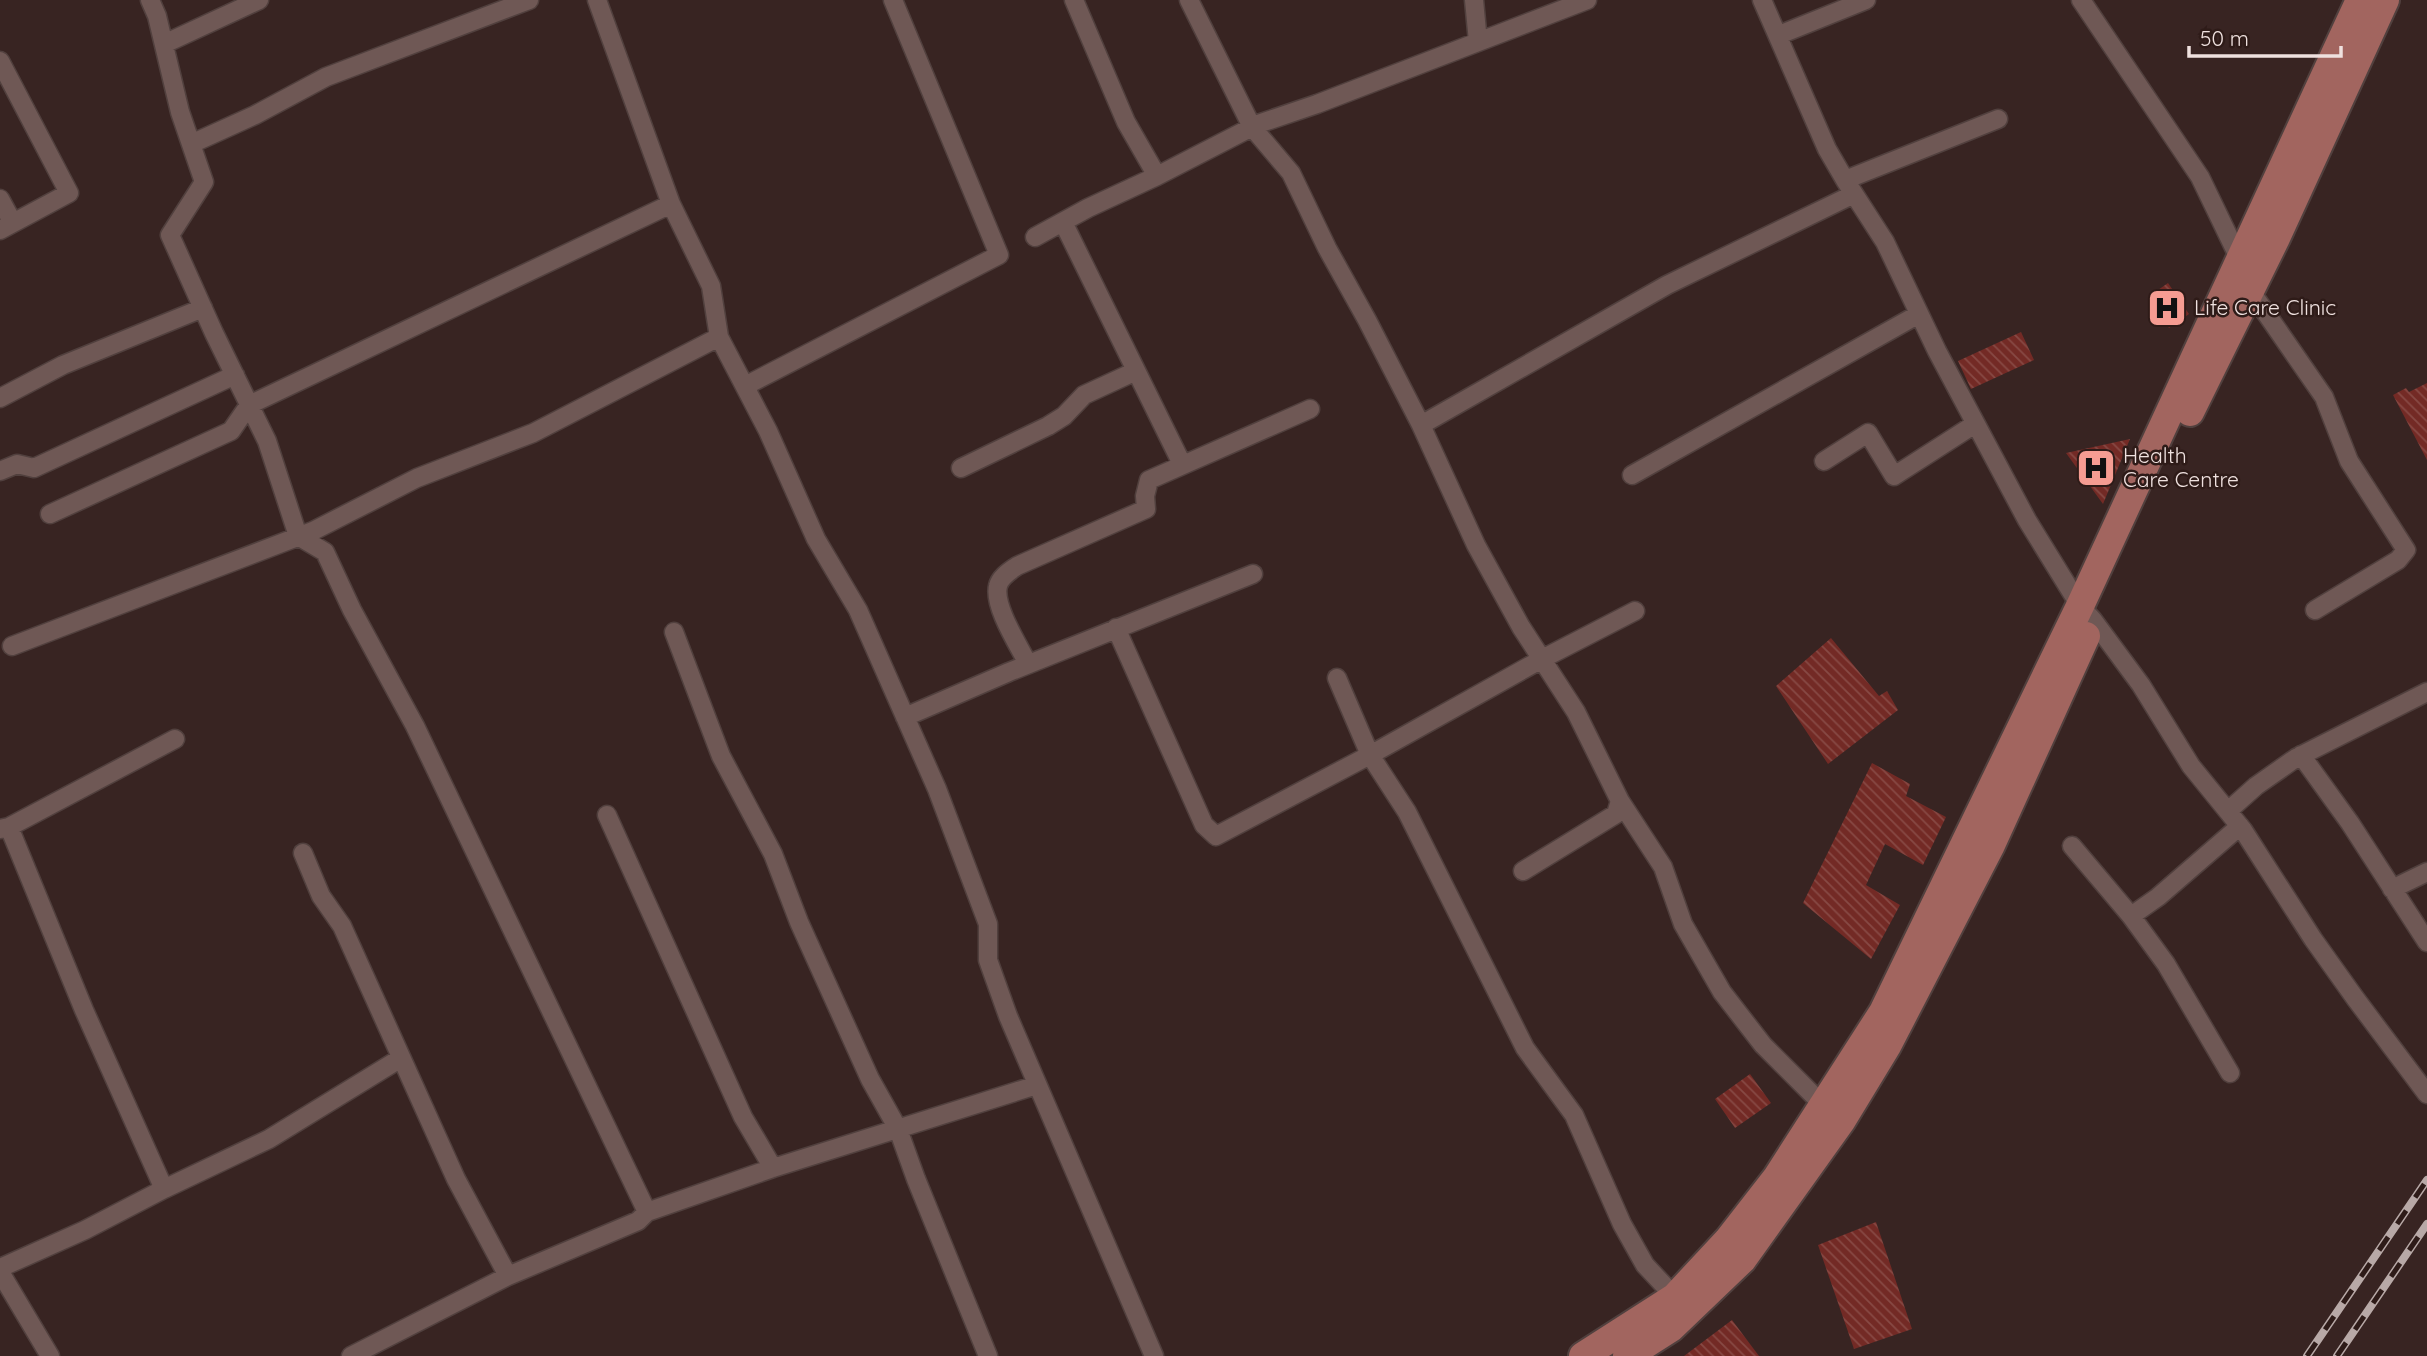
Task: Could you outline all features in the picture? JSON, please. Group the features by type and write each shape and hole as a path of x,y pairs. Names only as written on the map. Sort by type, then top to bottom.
{"main road":[{"path":"1627,1356 1671,1328 1742,1260 1842,1120 1887,1046 1991,845 2087,613 2239,260 2360,0"},
{"path":"1583,1356 1675,1297 1736,1230 1777,1177 1883,1012 2169,454 2250,290 2385,0"}],"street":[{"path":"150,0 157,16 180,112 204,182 170,235 267,442 298,536 325,552 352,610 415,726 647,1212"},
{"path":"164,44 259,0"},
{"path":"191,144 255,115 326,77 529,0"},
{"path":"597,0 671,204 711,286 719,337 789,475 816,539 859,610 937,789 988,924 988,960 1008,1017 1154,1356"},
{"path":"745,386 999,255 893,0"},
{"path":"1074,0 1126,122 1157,176"},
{"path":"1189,0 1252,127 1291,173 1326,248 1421,425 1476,545 1576,712 1620,801 1663,867 1683,924 1722,992 1763,1045 1824,1106"},
{"path":"1474,0 1478,42"},
{"path":"1035,237 1252,127 1587,0"},
{"path":"1762,0 1827,149 1885,242 1975,424 2027,520 2087,613 2141,685 2191,766 2240,826 2354,998 2427,1094"},
{"path":"1779,35 1866,0"},
{"path":"2081,0 2200,177 2239,260"},
{"path":"0,61 69,193 6,227 0,199"},
{"path":"1421,425 1667,285 1849,187 1998,119"},
{"path":"50,514 231,431 250,405 671,204"},
{"path":"1063,222 1182,464"},
{"path":"2250,290 2324,397 2349,461 2406,550 2398,560 2315,610"},
{"path":"0,398 62,365 203,308"},
{"path":"1632,475 1919,314"},
{"path":"12,646 298,536 417,478 533,433 719,337"},
{"path":"961,468 1048,426 1064,416 1084,395 1136,371"},
{"path":"0,471 18,464 34,468 235,375"},
{"path":"1028,664 999,606 998,586 1006,574 1017,566 1146,509 1145,496 1149,480 1310,409"},
{"path":"1824,461 1868,433 1894,476 1975,424"},
{"path":"905,717 1028,664 1253,574"},
{"path":"1116,628 1204,825 1216,836 1635,611"},
{"path":"674,632 721,756 773,854 799,922 870,1079 898,1129 988,1356"},
{"path":"1337,678 1370,755 1407,812 1525,1048 1574,1115 1628,1234 1646,1265 1675,1297"},
{"path":"2228,811 2256,786 2301,755 2427,692"},
{"path":"164,1189 5,828 175,739"},
{"path":"2301,755 2350,823 2427,942"},
{"path":"1523,871 1616,814 1620,801"},
{"path":"607,815 743,1117 773,1168"},
{"path":"2130,916 2158,897 2240,826"},
{"path":"2073,846 2166,964 2230,1073"},
{"path":"303,853 321,895 342,926 456,1179 508,1276"},
{"path":"2392,889 2427,872"},
{"path":"50,1356 0,1270 269,1139 401,1058"},
{"path":"351,1356 508,1276 638,1221 647,1212 773,1168 1037,1085"}],"building":[{"path":"2168,283 2189,314 2169,328 2148,297"},
{"path":"2021,332 2034,360 1971,389 1958,361"},
{"path":"2427,383 2427,460 2393,395 2406,388 2409,392"},
{"path":"2130,439 2103,504 2066,453"},
{"path":"1831,638 1879,696 1887,691 1898,710 1828,764 1776,686"},
{"path":"1872,763 1910,784 1906,796 1946,817 1923,865 1885,844 1866,885 1900,905 1871,959 1803,903"},
{"path":"1750,1074 1771,1103 1735,1128 1715,1099"},
{"path":"1876,1222 1912,1329 1854,1349 1818,1245"},
{"path":"1732,1320 1759,1356 1684,1356"}],"railway":[{"path":"2307,1356 2427,1180"},
{"path":"2337,1356 2427,1224"}],"place":[{"name":"Life Care Clinic","path":"2167,308"},
{"name":"Health Care Centre","path":"2096,468"}]}
